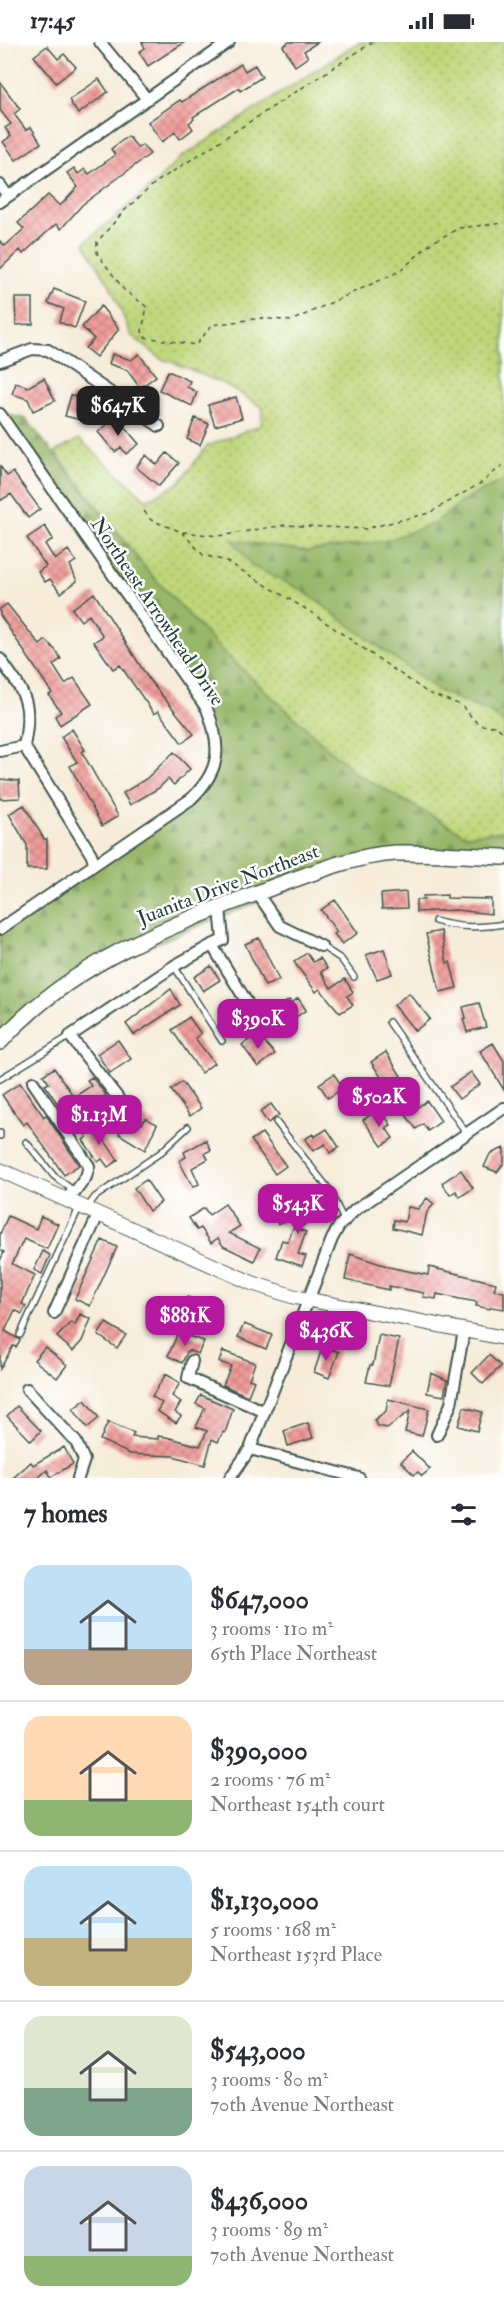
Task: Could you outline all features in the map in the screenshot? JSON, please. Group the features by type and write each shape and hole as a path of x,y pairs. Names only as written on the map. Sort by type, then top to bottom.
{"main road":[{"name":"Juanita Drive Northeast","path":"0,1042 46,998 96,963 137,942 257,893 345,861 394,854 504,857"}],"street":[{"path":"100,42 147,99"},
{"path":"0,185 4,199 229,42"},
{"path":"0,361 32,349 48,350 159,426"},
{"name":"Northeast Arrowhead Drive","path":"0,414 207,709 214,727 216,756 213,771 205,785 191,799 0,929"},
{"path":"0,659 27,701 30,719 24,746 91,854 94,864"},
{"path":"0,751 24,746"},
{"path":"257,893 280,926 321,946"},
{"path":"118,1098 70,1036 174,966 224,940 220,908"},
{"path":"212,945 265,1032"},
{"path":"33,1082 87,1163 89,1170 54,1313"},
{"path":"230,1478 250,1449 332,1239 345,1220 355,1209 504,1108"},
{"path":"0,1170 238,1278 308,1299 504,1338"},
{"path":"437,1435 451,1404 464,1330"},
{"path":"192,1360 188,1378 263,1411"},
{"path":"27,1389 76,1442 84,1460 78,1478"},
{"path":"250,1449 359,1478"}],"lane":[{"path":"435,921 475,928 504,924"},
{"path":"321,946 341,959 354,977"},
{"path":"174,966 222,1041"},
{"path":"389,1022 467,1134"},
{"path":"0,1079 70,1036"},
{"path":"276,1122 327,1188 345,1220"},
{"path":"20,1335 81,1205 160,1153 188,1127"},
{"path":"26,1142 81,1205"}],"path":[{"path":"373,42 155,183 124,211 97,242 97,253 124,290 147,307 142,330 144,337 196,345 212,325 262,318 291,321 400,271 431,243 459,228 504,223"},
{"path":"144,511 151,520 182,532 218,536 285,525 365,529 429,513 481,483 504,464"},
{"path":"182,532 203,555 226,561 309,611 428,693 461,705 479,725 496,726 504,733"}],"green space":[{"path":"359,42 504,42 504,831 466,835 355,773 220,649 147,570 55,452 79,439 147,500 179,483 207,446 261,425 263,408 226,385 161,359 131,335 111,287 84,243 155,183 180,158"},
{"path":"0,413 26,419 147,570 220,649 355,773 466,835 504,831 504,857 395,853 347,865 99,967 0,1043 0,929 191,799 213,771 214,727"},
{"path":"504,480 504,724 495,715 441,692 300,589 253,567 232,540 307,551 385,541 432,524 469,497"}],"building":[{"path":"142,42 185,42 148,66 139,52 145,48"},
{"path":"289,42 318,42 304,51 308,57 295,66 283,46"},
{"path":"47,46 58,59 64,54 76,67 56,83 34,56"},
{"path":"241,64 245,71 255,65 262,77 240,91 239,88 193,117 194,119 189,123 193,129 180,139 175,132 162,142 148,122"},
{"path":"99,79 108,92 78,114 69,100"},
{"path":"0,82 20,109 14,114 26,130 31,127 41,143 16,160 3,142 11,136 5,128 11,124 0,110"},
{"path":"128,136 138,148 142,145 150,154 82,205 61,229 56,224 23,254 20,250 0,269 0,241 5,246 24,229 18,223 48,195 60,206 78,187 67,173 74,168 78,174 85,169 89,174 115,155 111,149"},
{"path":"54,289 85,301 75,328 59,322 64,309 48,303"},
{"path":"15,298 33,298 33,324 16,325"},
{"path":"101,306 119,329 96,357 85,348 94,339 82,327"},
{"path":"112,354 131,360 139,354 156,376 140,388 127,370 109,364"},
{"path":"168,371 190,381 187,387 197,392 192,406 159,390"},
{"path":"44,378 55,401 33,411 28,399 12,394 16,383 28,387"},
{"path":"71,395 91,400 85,421 65,416"},
{"path":"236,397 242,418 215,426 208,405"},
{"path":"116,417 139,444 126,454 121,447 115,452 98,432"},
{"path":"195,418 209,424 200,445 187,439"},
{"path":"167,453 179,463 159,486 136,467 146,455 157,465"},
{"path":"0,466 7,476 13,472 40,509 28,518 11,494 0,501"},
{"path":"45,526 53,539 45,544 55,560 68,550 76,561 70,565 77,581 61,593 50,579 45,582 38,572 46,566 27,538"},
{"path":"94,593 150,681 194,734 182,743 158,711 154,714 120,665 113,669 94,642 103,636 89,615 81,621 72,609"},
{"path":"7,604 40,645 46,640 56,651 61,659 53,665 65,684 74,678 92,704 60,725 55,716 61,712 49,695 52,693 0,615 0,609"},
{"path":"72,729 85,750 82,752 118,816 102,826 70,766 77,762 61,737"},
{"path":"174,752 190,769 174,785 168,779 159,788 130,805 123,793 146,779"},
{"path":"0,779 19,781 20,798 0,799"},
{"path":"24,805 44,839 47,839 47,869 27,869 27,845 9,814"},
{"path":"406,892 407,908 382,909 381,894"},
{"path":"447,895 447,898 491,899 491,914 456,910 416,912 416,900 424,900 423,896"},
{"path":"335,900 358,933 342,944 334,934 337,932 321,910"},
{"path":"441,931 447,963 450,962 457,988 440,992 426,934"},
{"path":"259,938 279,980 265,986 245,944"},
{"path":"384,949 392,974 377,979 366,955"},
{"path":"307,953 313,962 320,958 327,968 321,972 331,988 345,979 353,992 347,996 353,1005 340,1013 320,989 316,992 294,962"},
{"path":"211,966 220,980 203,991 194,977"},
{"path":"171,989 180,1005 134,1035 126,1024"},
{"path":"409,993 430,1019 415,1031 394,1005"},
{"path":"298,998 306,1010 286,1024 276,1009 289,1000 292,1003"},
{"path":"479,1003 486,1027 467,1032 463,1019 466,1018 463,1007"},
{"path":"189,1017 201,1034 195,1038 214,1063 201,1073 172,1030"},
{"path":"257,1034 275,1054 258,1067 242,1045"},
{"path":"118,1040 131,1059 110,1073 97,1054"},
{"path":"493,1043 504,1061 504,1090 480,1051"},
{"path":"386,1052 401,1076 387,1086 371,1062"},
{"path":"54,1068 74,1097 91,1086 87,1080 92,1077 106,1095 91,1104 89,1100 69,1113 63,1105 60,1107 45,1085 49,1083 43,1075"},
{"path":"471,1072 480,1084 459,1099 450,1087"},
{"path":"334,1074 343,1088 328,1098 319,1084"},
{"path":"182,1082 201,1108 190,1116 171,1090"},
{"path":"20,1083 44,1117 46,1115 79,1165 64,1175 27,1122 23,1125 2,1095"},
{"path":"427,1101 441,1121 428,1131 423,1124 416,1129 406,1115"},
{"path":"271,1104 279,1115 268,1123 260,1112"},
{"path":"375,1112 380,1119 385,1116 391,1125 386,1128 393,1138 382,1146 363,1120"},
{"path":"145,1118 157,1124 145,1150 119,1134 126,1119 142,1124"},
{"path":"92,1122 118,1160 108,1167 102,1159 98,1162 83,1140 87,1137 82,1130"},
{"path":"327,1129 339,1147 330,1153 325,1144 313,1151 305,1139 313,1134 314,1137"},
{"path":"262,1133 286,1166 275,1174 251,1140"},
{"path":"206,1140 211,1150 205,1153 208,1159 192,1168 199,1184 193,1187 179,1161 186,1157 184,1152"},
{"path":"504,1148 504,1163 497,1172 484,1167 490,1154"},
{"path":"461,1170 473,1188 460,1197 456,1191 450,1195 442,1183"},
{"path":"146,1180 161,1202 149,1211 134,1188"},
{"path":"312,1198 321,1210 299,1229 306,1232 298,1254 306,1256 302,1266 276,1257 282,1240 288,1242 301,1207"},
{"path":"427,1198 434,1204 427,1212 422,1235 393,1228 394,1220 405,1222 408,1207 418,1209"},
{"path":"225,1204 240,1226 229,1233 260,1248 254,1261 223,1246 218,1238 211,1243 201,1228 197,1230 189,1218 204,1208 209,1215"},
{"path":"292,1208 295,1216 278,1224 274,1216"},
{"path":"8,1216 36,1229 41,1216 58,1224 47,1249 24,1239 12,1264 35,1275 22,1304 26,1306 22,1314 15,1310 5,1331 20,1340 16,1347 13,1346 0,1369 0,1261 4,1252 0,1250 0,1234"},
{"path":"102,1240 117,1247 90,1306 75,1299"},
{"path":"43,1251 50,1255 42,1274 34,1270"},
{"path":"350,1254 393,1268 428,1275 429,1267 496,1283 494,1290 504,1292 504,1309 476,1306 477,1302 437,1294 436,1299 423,1297 424,1293 389,1286 389,1290 345,1280"},
{"path":"187,1297 206,1303 207,1299 221,1305 212,1326 198,1320 201,1314 183,1308"},
{"path":"80,1314 91,1319 82,1341 73,1351 57,1337 71,1322 75,1325"},
{"path":"106,1323 126,1335 117,1348 98,1335"},
{"path":"244,1324 272,1335 266,1349 238,1337"},
{"path":"178,1333 204,1341 198,1354 188,1350 182,1363 168,1356"},
{"path":"379,1335 399,1339 389,1386 366,1382 370,1365 373,1365"},
{"path":"323,1346 339,1352 329,1378 314,1372"},
{"path":"45,1347 67,1365 57,1378 34,1360"},
{"path":"223,1351 255,1363 249,1379 254,1381 248,1396 223,1385 231,1366 219,1362"},
{"path":"489,1355 501,1366 483,1384 472,1373"},
{"path":"431,1373 447,1380 444,1396 427,1393"},
{"path":"166,1374 180,1383 172,1396 181,1402 175,1412 181,1416 176,1423 157,1411 162,1403 152,1396"},
{"path":"201,1395 233,1409 225,1433 223,1432 218,1442 212,1439 205,1465 173,1456 130,1454 100,1440 108,1422 134,1433 132,1437 158,1439 158,1436 166,1437 200,1446 207,1431 196,1427 205,1408 196,1404"},
{"path":"388,1399 429,1409 422,1436 405,1432 410,1411 387,1428 378,1426 374,1420 386,1411"},
{"path":"85,1400 99,1418 87,1428 73,1409"},
{"path":"17,1406 41,1431 31,1441 7,1416"},
{"path":"464,1407 482,1412 477,1431 458,1426"},
{"path":"308,1423 313,1438 288,1446 284,1431"},
{"path":"64,1447 73,1464 51,1477 47,1470 38,1478 13,1478 31,1462 33,1465"},
{"path":"412,1451 430,1469 422,1476 418,1472 414,1475 401,1462"}]}
